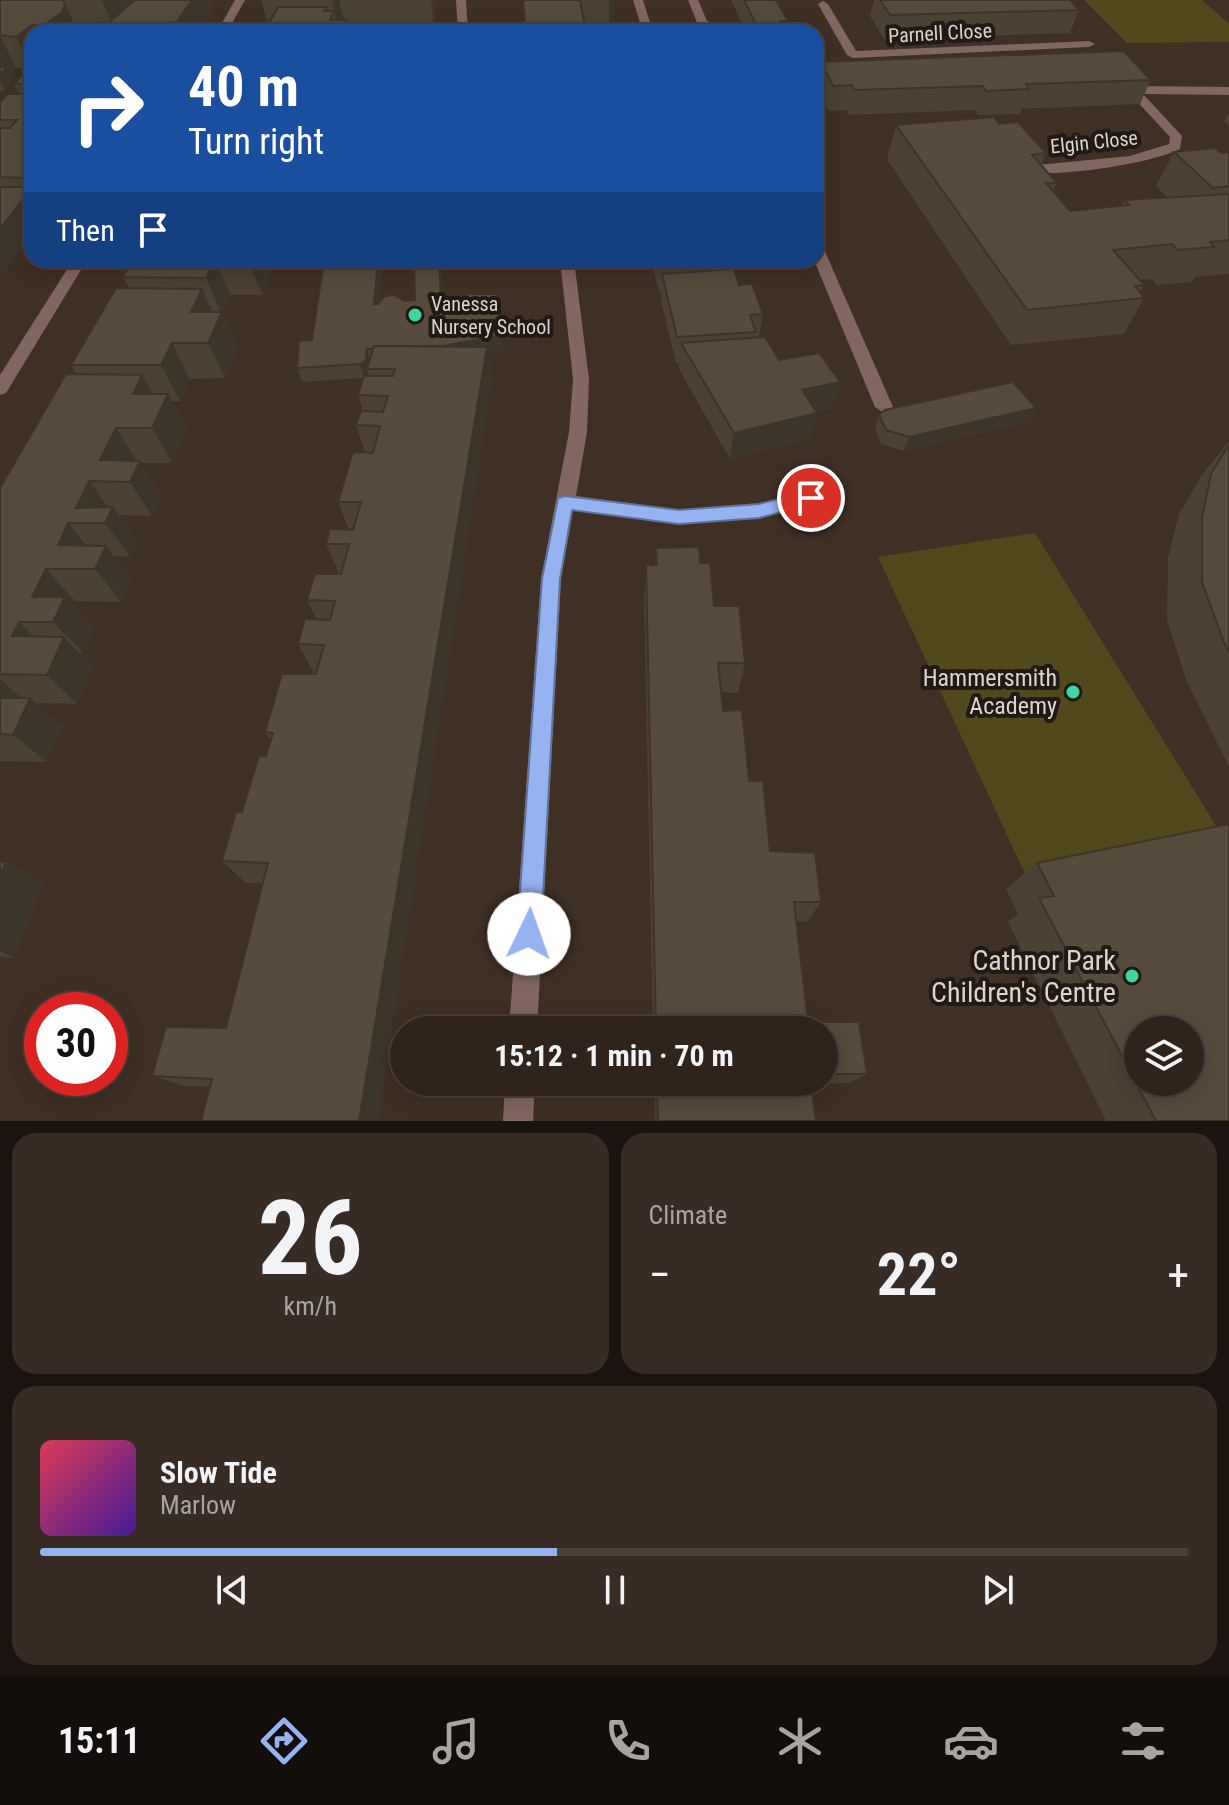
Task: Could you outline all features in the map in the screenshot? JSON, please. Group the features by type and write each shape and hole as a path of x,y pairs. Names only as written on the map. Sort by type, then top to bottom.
{"street":[{"path":"226,24 240,0"},
{"path":"461,0 462,24"},
{"path":"638,0 646,24"},
{"path":"693,0 702,23 706,24"},
{"name":"Parnell Close","path":"823,4 853,55 1089,44"},
{"path":"1079,33 1100,55"},
{"path":"1111,67 1133,90 1229,91"},
{"name":"Elgin Close","path":"1037,169 1146,157 1166,153 1175,146 1176,136 1133,90"},
{"path":"824,266 884,407"},
{"path":"0,389 75,268"},
{"path":"524,1016 551,579 578,432 581,379 568,268"},
{"path":"565,502 679,517 759,511 811,498"},
{"path":"518,1121 519,1096"}],"shaded area":[{"path":"1084,0 1202,0 1229,24 1229,42 1127,43"},
{"path":"1035,533 1223,837 1026,876 878,557"}],"building":[{"path":"0,0 63,0 62,12 46,24 24,24 24,31 16,37 0,35"},
{"path":"135,0 192,0 177,22 107,24"},
{"path":"523,0 580,0 584,24 525,24"},
{"path":"744,0 776,0 788,21 780,21 782,24 756,24"},
{"path":"880,0 1070,0 1079,10 890,15"},
{"path":"278,7 327,7 324,11 334,11 330,20 346,20 345,24 268,24"},
{"path":"1123,51 1151,80 1026,84 1029,89 986,91 983,86 854,90 852,85 833,86 824,62"},
{"path":"24,73 24,84 14,84"},
{"path":"8,94 24,94 24,178 0,177 0,128 10,128 17,120 0,120 0,102"},
{"path":"994,117 999,124 1018,122 1046,153 1032,155 1057,183 1046,183 1070,211 1129,205 1124,200 1229,194 1229,240 1210,242 1214,247 1178,250 1172,244 1113,250 1144,285 1135,286 1144,298 1027,310 896,125"},
{"path":"1215,148 1221,153 1229,152 1229,186 1213,188 1174,152"},
{"path":"0,187 24,187 24,198 0,229"},
{"path":"128,268 210,268 206,278 123,277"},
{"path":"323,268 377,268 374,304 385,296 394,295 404,301 415,300 414,268 439,268 441,301 465,298 468,294 497,294 502,335 445,346 374,346 367,349 366,360 360,364 297,368 299,341 312,340"},
{"path":"734,269 739,285 752,284 763,314 750,315 756,332 677,337 662,274"},
{"path":"116,288 202,289 191,312 222,312 208,343 172,343 161,365 71,365"},
{"path":"765,337 779,360 819,353 840,382 802,390 817,413 734,433 681,343"},
{"path":"374,346 487,347 359,1121 201,1121 212,1079 152,1076 166,1027 226,1028 268,863 222,861 236,812 242,812 259,756 266,756 273,733 265,732 282,674 316,674 324,645 298,644 305,619 330,620 335,601 307,600 315,574 341,574 349,544 326,544 330,529 353,530 361,502 338,502 353,452 373,453 380,426 356,425 361,411 383,412 388,396 358,395 364,376 393,376 395,369 367,369"},
{"path":"66,374 142,375 133,394 168,394 152,428 116,428 100,460 140,461 130,482 89,481 76,508 113,507 105,523 68,523 58,545 106,546 95,569 46,569 32,597 65,597 53,622 19,622 12,636 64,637 47,675 0,674 0,488"},
{"path":"1013,382 1036,408 909,437 886,430 879,415 885,410"},
{"path":"1229,444 1229,653 1202,582 1202,518 1211,474"},
{"path":"699,547 700,563 710,563 714,606 739,606 745,663 718,663 723,711 742,710 749,781 763,781 770,851 815,853 821,902 794,902 807,1016 656,1016 646,565 657,565 656,548"},
{"path":"0,698 30,698 13,735 0,734"},
{"name":"Cathnor Park Children's Centre","path":"1229,824 1229,1121 1156,1121 1143,1096 1204,1096 1204,1016 1124,1016 1124,1060 1039,898 1054,896 1037,863"},
{"path":"0,862 6,862 0,876"},
{"path":"838,1022 859,1022 867,1074 838,1074"},
{"path":"657,1096 813,1096 816,1121 658,1121"}],"place":[{"name":"Vanessa Nursery School","path":"415,315"},
{"name":"Hammersmith Academy","path":"1073,692"},
{"name":"Cathnor Park Children's Centre","path":"1132,976"}],"route":[{"path":"529,934 551,579 565,502 679,517 759,511 811,498"}]}
